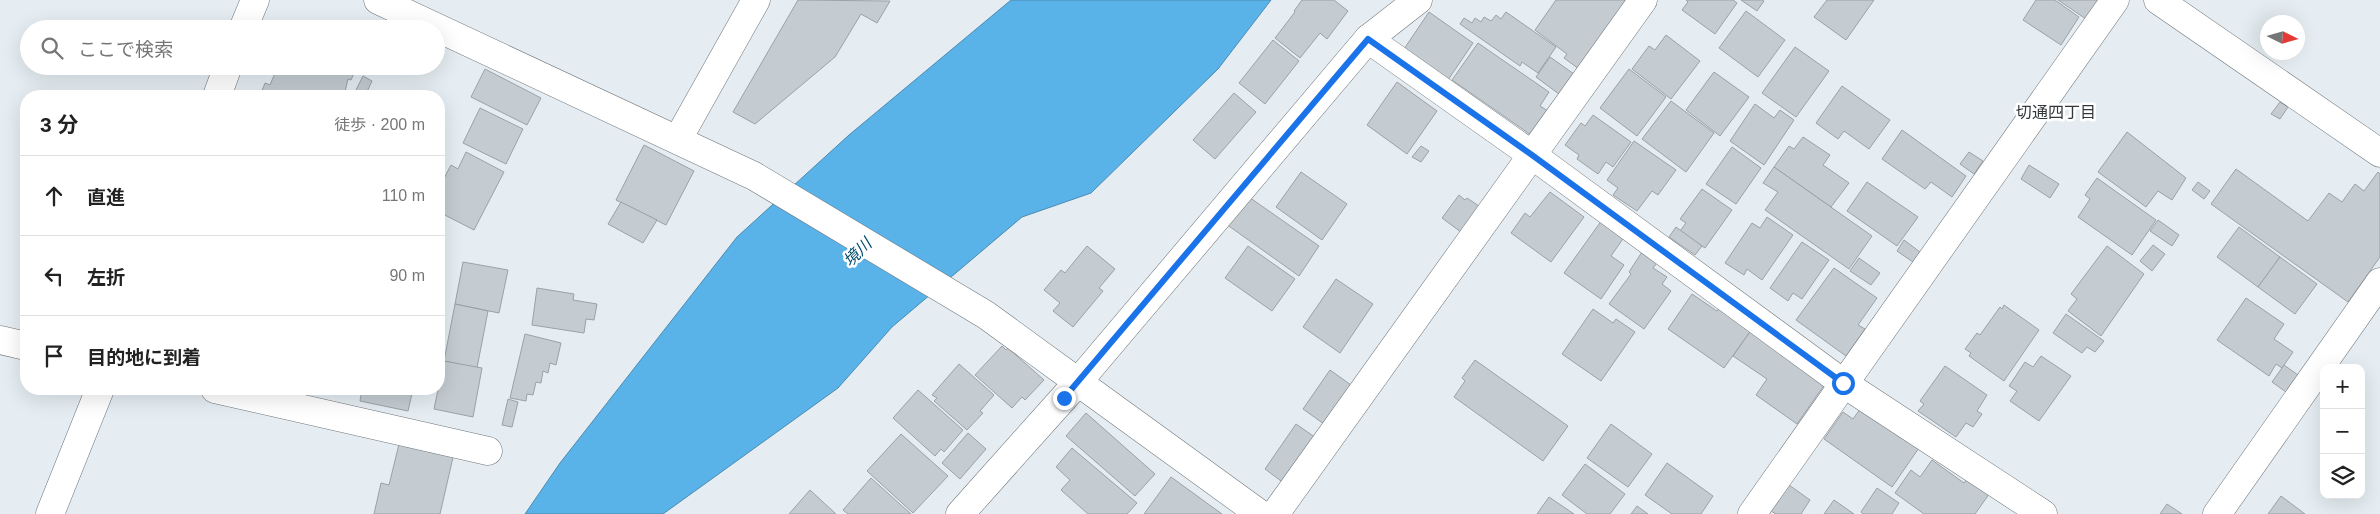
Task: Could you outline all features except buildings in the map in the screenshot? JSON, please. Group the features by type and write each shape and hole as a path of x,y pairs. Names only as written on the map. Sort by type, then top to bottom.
{"street":[{"path":"247,20 255,0"},
{"path":"378,0 421,20"},
{"path":"678,140 756,0"},
{"path":"960,514 1078,382 1368,39 1418,0"},
{"path":"1275,514 1643,0"},
{"path":"1752,514 2115,0"},
{"path":"2158,0 2380,153"},
{"path":"445,31 754,176 986,315 1260,514"},
{"path":"1368,39 1532,155 1843,383 2043,514"},
{"path":"218,90 224,75"},
{"path":"2217,514 2380,282"},
{"path":"0,340 20,345"},
{"path":"50,514 98,395"},
{"path":"241,395 488,451"}],"water":[{"name":"境川","path":"1011,0 1271,0 1218,69 1091,193 1022,217 892,327 838,388 663,514 525,514 560,463 737,237 849,135"}],"district":[{"name":"切通四丁目","path":"2056,112"}],"route":[{"path":"1064,398 1368,39 1532,155 1843,383"}]}
